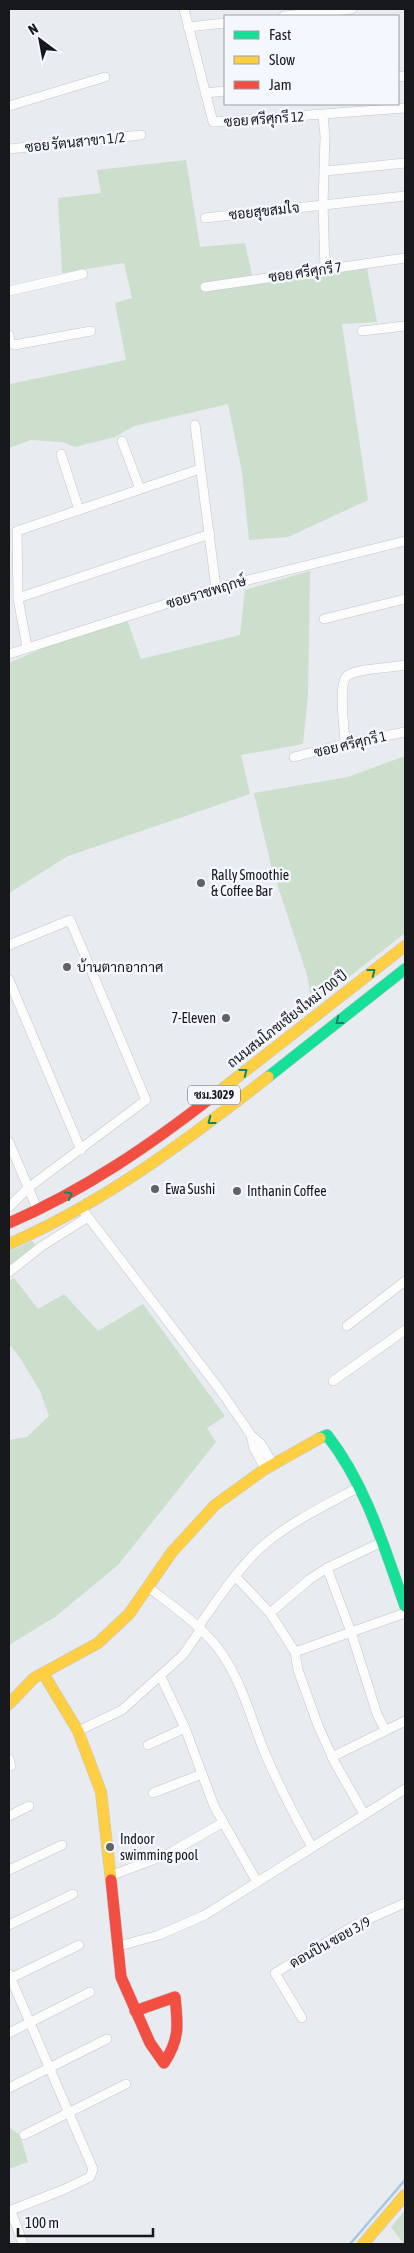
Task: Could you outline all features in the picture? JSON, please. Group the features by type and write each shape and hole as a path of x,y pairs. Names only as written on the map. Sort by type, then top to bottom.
{"street":[{"path":"184,9 204,93 224,91"},
{"path":"294,15 352,9"},
{"path":"188,27 224,23"},
{"path":"9,106 105,77"},
{"name":"ซอย ศรีศุกรี 12","path":"204,93 213,122 323,116 405,108"},
{"path":"323,116 326,170 323,204 325,269"},
{"name":"ซอย รัตนสาขา 1/2","path":"9,149 141,135"},
{"path":"326,170 405,163"},
{"name":"ซอยสุขสมใจ","path":"205,218 405,196"},
{"name":"ซอย ศรีศุกรี 7","path":"205,287 405,258"},
{"path":"9,291 83,274"},
{"path":"362,331 405,326"},
{"path":"9,337 14,345 91,331"},
{"path":"195,425 216,588"},
{"path":"122,442 140,489"},
{"path":"61,454 79,510"},
{"path":"27,647 18,598 17,531 200,470"},
{"path":"18,598 210,534"},
{"name":"ซอยราชพฤกษ์","path":"9,654 216,588 405,541"},
{"path":"324,619 405,599"},
{"path":"346,744 342,687 345,678 353,673 405,665"},
{"name":"ซอย ศรีศุกรี 1","path":"294,757 405,732"},
{"path":"9,945 70,920 146,1100 28,1188 9,1207"},
{"name":"ถนนสมโภชเชียงใหม่ 700 ปี","path":"9,1223 38,1211 127,1161 168,1132 405,946"},
{"name":"ชม.3029","path":"9,1244 85,1213 175,1149 405,969"},
{"path":"9,980 81,1150"},
{"path":"9,1142 38,1211"},
{"path":"9,1272 85,1213 220,1390 250,1436 261,1444 269,1466"},
{"path":"35,1233 42,1246"},
{"path":"347,1326 405,1281"},
{"path":"333,1381 405,1330"},
{"path":"9,1704 34,1678 98,1643 129,1614 172,1552 215,1505 232,1490 313,1440 327,1435 335,1444 359,1487 382,1542 405,1606"},
{"path":"78,1731 122,1710 161,1677 183,1655 235,1576 267,1543 293,1524 359,1487"},
{"path":"270,1613 310,1579 327,1568 382,1542"},
{"path":"327,1568 384,1730"},
{"path":"235,1576 270,1613 295,1652 298,1670 332,1757 364,1814"},
{"path":"148,1587 200,1628 217,1647 230,1667 243,1693 264,1750 288,1804 312,1846"},
{"path":"295,1652 405,1614"},
{"path":"43,1673 78,1731 101,1792 106,1821 121,1977 135,2011 150,2042 164,2063 176,2047 178,2032 175,1997 135,2011"},
{"path":"161,1677 185,1728 222,1823 257,1882"},
{"path":"332,1757 405,1721"},
{"path":"148,1745 185,1728"},
{"path":"152,1794 202,1774"},
{"path":"118,1946 159,1935 205,1916 312,1846 405,1789"},
{"path":"9,1816 29,1806"},
{"path":"110,1876 168,1854 222,1823"},
{"path":"9,1870 62,1845"},
{"path":"9,1925 73,1894"},
{"name":"ดอนปิน ซอย 3/9","path":"302,2018 276,1973 355,1925 405,1903"},
{"path":"23,2244 10,2211 65,2189 90,2177 92,2174 90,2158 9,1977 79,1945"},
{"path":"9,2033 90,1992"},
{"path":"9,2088 107,2039"},
{"path":"24,2135 126,2084"},
{"path":"363,2244 405,2195"}],"green space":[{"path":"186,160 200,247 245,243 254,284 367,268 377,322 342,324 368,500 288,537 249,540 242,472 228,404 134,426 115,437 75,447 62,442 31,440 9,448 10,384 126,360 115,303 132,298 124,263 62,273 58,198 101,193 97,170"},
{"path":"310,571 308,695 303,744 241,755 250,794 68,856 9,893 9,663 48,646 127,620 141,659 240,635 245,590"},
{"path":"405,756 405,933 312,1006 307,975 271,865 254,793 348,777"},
{"path":"32,1241 35,1245 9,1266 9,1251"},
{"path":"14,1278 38,1309 64,1294 98,1331 143,1304 225,1416 207,1428 216,1442 118,1565 55,1617 9,1645 9,1440 27,1437 49,1416 40,1391 19,1356 9,1344 9,1281"},
{"path":"9,2127 20,2135 28,2162 9,2169"},
{"path":"405,2210 405,2244 404,2244 391,2227"}],"waterway":[{"path":"350,2244 405,2180"}],"traffic: fast":[{"path":"268,1077 405,969"},
{"path":"320,1438 327,1435 353,1475 373,1517 405,1606"}],"traffic: slow":[{"path":"217,1093 405,946"},
{"path":"9,1244 112,1190 175,1147 268,1077"},
{"path":"9,1704 34,1678 98,1643 129,1614 172,1552 215,1505 265,1469 320,1438"},
{"path":"43,1673 78,1731 101,1792 111,1880"},
{"path":"363,2244 405,2195"}],"traffic: jam":[{"path":"9,1223 64,1196 117,1165 217,1093"},
{"path":"111,1880 121,1977 150,2043 164,2063 173,2047 177,2032 175,1997 135,2011"}],"place":[{"name":"Rally Smoothie & Coffee Bar","path":"201,883"},
{"name":"บ้านตากอากาศ","path":"67,967"},
{"name":"7-Eleven","path":"226,1018"},
{"name":"Ewa Sushi","path":"155,1189"},
{"name":"Inthanin Coffee","path":"237,1191"},
{"name":"Indoor swimming pool","path":"110,1847"}]}
